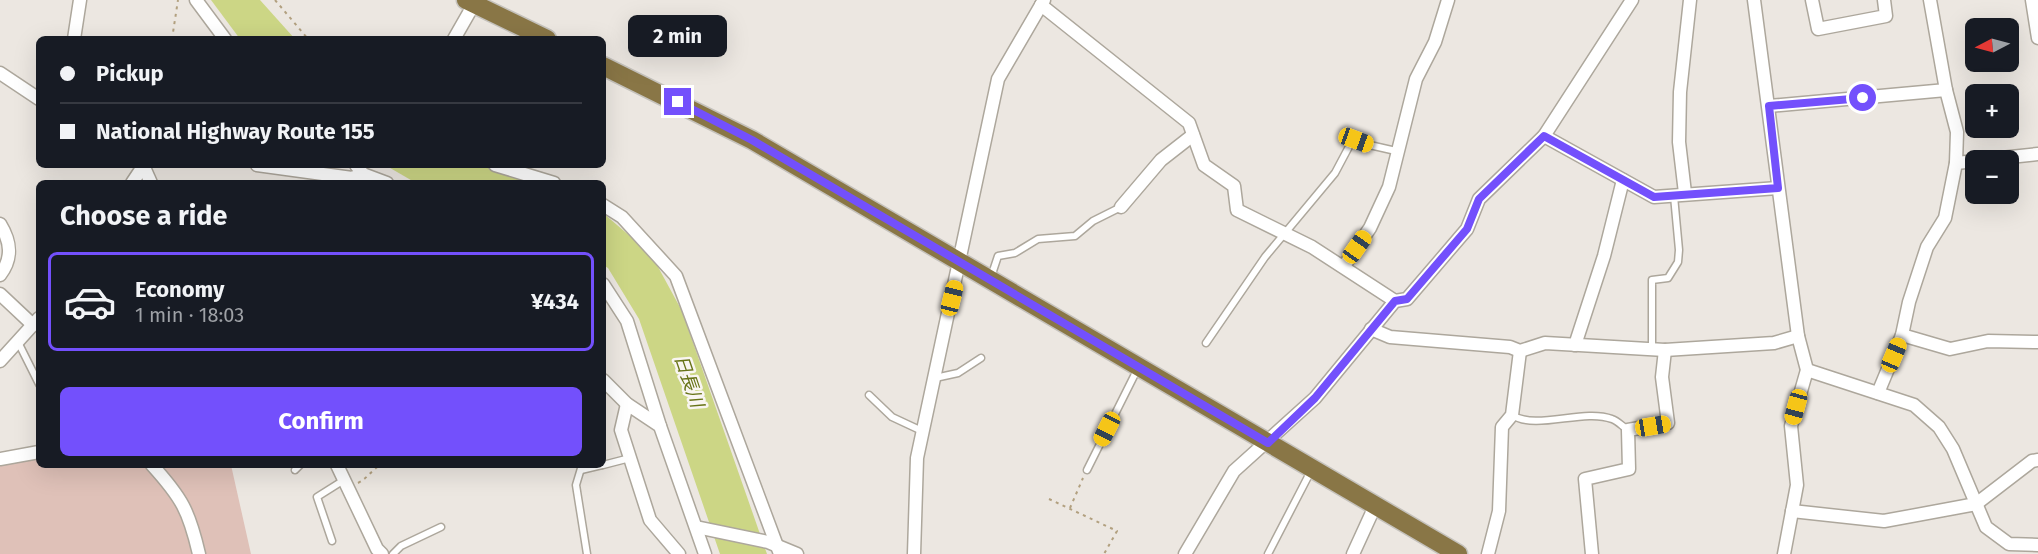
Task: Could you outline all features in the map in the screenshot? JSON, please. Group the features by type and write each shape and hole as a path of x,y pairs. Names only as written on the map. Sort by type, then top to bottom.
{"highway":[{"path":"470,2 541,36"},
{"path":"606,67 752,140 1458,554"}],"street":[{"path":"74,36 80,0"},
{"path":"196,0 223,36"},
{"path":"1344,266 1370,228 1389,187 1396,151 1416,79 1435,42 1448,0"},
{"path":"1185,554 1234,471 1268,443 1315,398 1395,301 1407,299 1467,229 1479,199 1544,136 1632,0"},
{"path":"1679,194 1680,92 1690,0"},
{"path":"1754,0 1798,336 1807,370 1791,426 1797,485 1784,554"},
{"path":"1812,0 1818,29 1886,16 1884,0"},
{"path":"1878,393 1902,335 1909,302 1927,247 1945,218 1956,163 1957,132 1946,90 1930,0"},
{"path":"2032,0 2038,38"},
{"path":"455,36 470,2"},
{"path":"914,554 917,458 961,264 998,79 1043,3 1189,123 1204,165 1234,186 1237,210 1285,233 1344,266 1395,301"},
{"path":"0,73 36,97"},
{"path":"1769,106 1946,90"},
{"path":"1121,207 1161,160 1193,135"},
{"path":"1544,136 1654,197 1778,188"},
{"path":"2019,156 2038,154"},
{"path":"1956,163 1965,162"},
{"path":"279,168 352,178 362,172 380,180"},
{"path":"505,168 544,180"},
{"path":"1575,345 1604,256 1623,180"},
{"path":"606,207 622,217 676,276 775,547"},
{"path":"0,224 9,245 7,266 0,275"},
{"path":"606,289 627,321 660,426 698,527 705,554"},
{"path":"0,294 36,322 0,361"},
{"path":"1371,329 1390,337 1510,347 1520,351 1545,343 1658,349 1774,343 1798,336"},
{"path":"1902,335 1950,349 1988,341 2038,342"},
{"path":"1592,554 1585,479 1629,469 1628,430 1668,423 1658,349"},
{"path":"1488,554 1499,511 1502,427 1512,415 1520,351"},
{"path":"1807,370 1914,405 1939,428 1953,449 1986,527 2010,544 2038,545"},
{"path":"606,383 627,404 660,426"},
{"path":"627,404 621,430 650,520 680,554"},
{"path":"0,459 36,453"},
{"path":"1792,511 1884,521 1976,504 2032,461 2038,460"},
{"path":"155,468 178,494 192,523 199,554"},
{"path":"338,468 377,549 382,554"},
{"path":"1353,554 1375,506"},
{"path":"698,527 797,554"}],"lane":[{"path":"1206,343 1258,266 1335,173 1352,141 1396,151"},
{"path":"1658,349 1652,279 1668,278 1678,262 1679,194"},
{"path":"989,280 998,256 1015,253 1038,239 1075,236 1093,221 1121,207"},
{"path":"18,342 36,378"},
{"path":"935,378 958,373 981,358"},
{"path":"1086,470 1138,367"},
{"path":"868,395 892,417 923,432"},
{"path":"1512,415 1518,419 1536,421 1570,416 1612,419 1628,430"},
{"path":"606,464 630,458"},
{"path":"582,468 576,485 587,554"},
{"path":"1268,554 1312,469"},
{"path":"332,541 317,497 346,484"},
{"path":"393,554 401,546 441,527"}],"path":[{"path":"172,36 178,0"},
{"path":"275,0 305,36"},
{"path":"346,484 369,478 374,468"},
{"path":"1070,508 1086,470"},
{"path":"1049,499 1117,531 1104,554"}],"shaded area":[{"path":"36,453 36,468 232,468 251,554 0,554 0,459"}],"water":[{"path":"211,0 260,0 292,36 238,36"},
{"path":"390,168 488,168 524,180 411,180"},
{"name":"日長川","path":"606,216 651,254 682,311 767,554 720,554 639,319 606,267"}],"route":[{"path":"678,102 752,140 1268,443 1315,398 1395,301 1407,299 1467,229 1479,199 1544,136 1654,197 1684,193 1778,188 1769,106 1863,98"}]}
